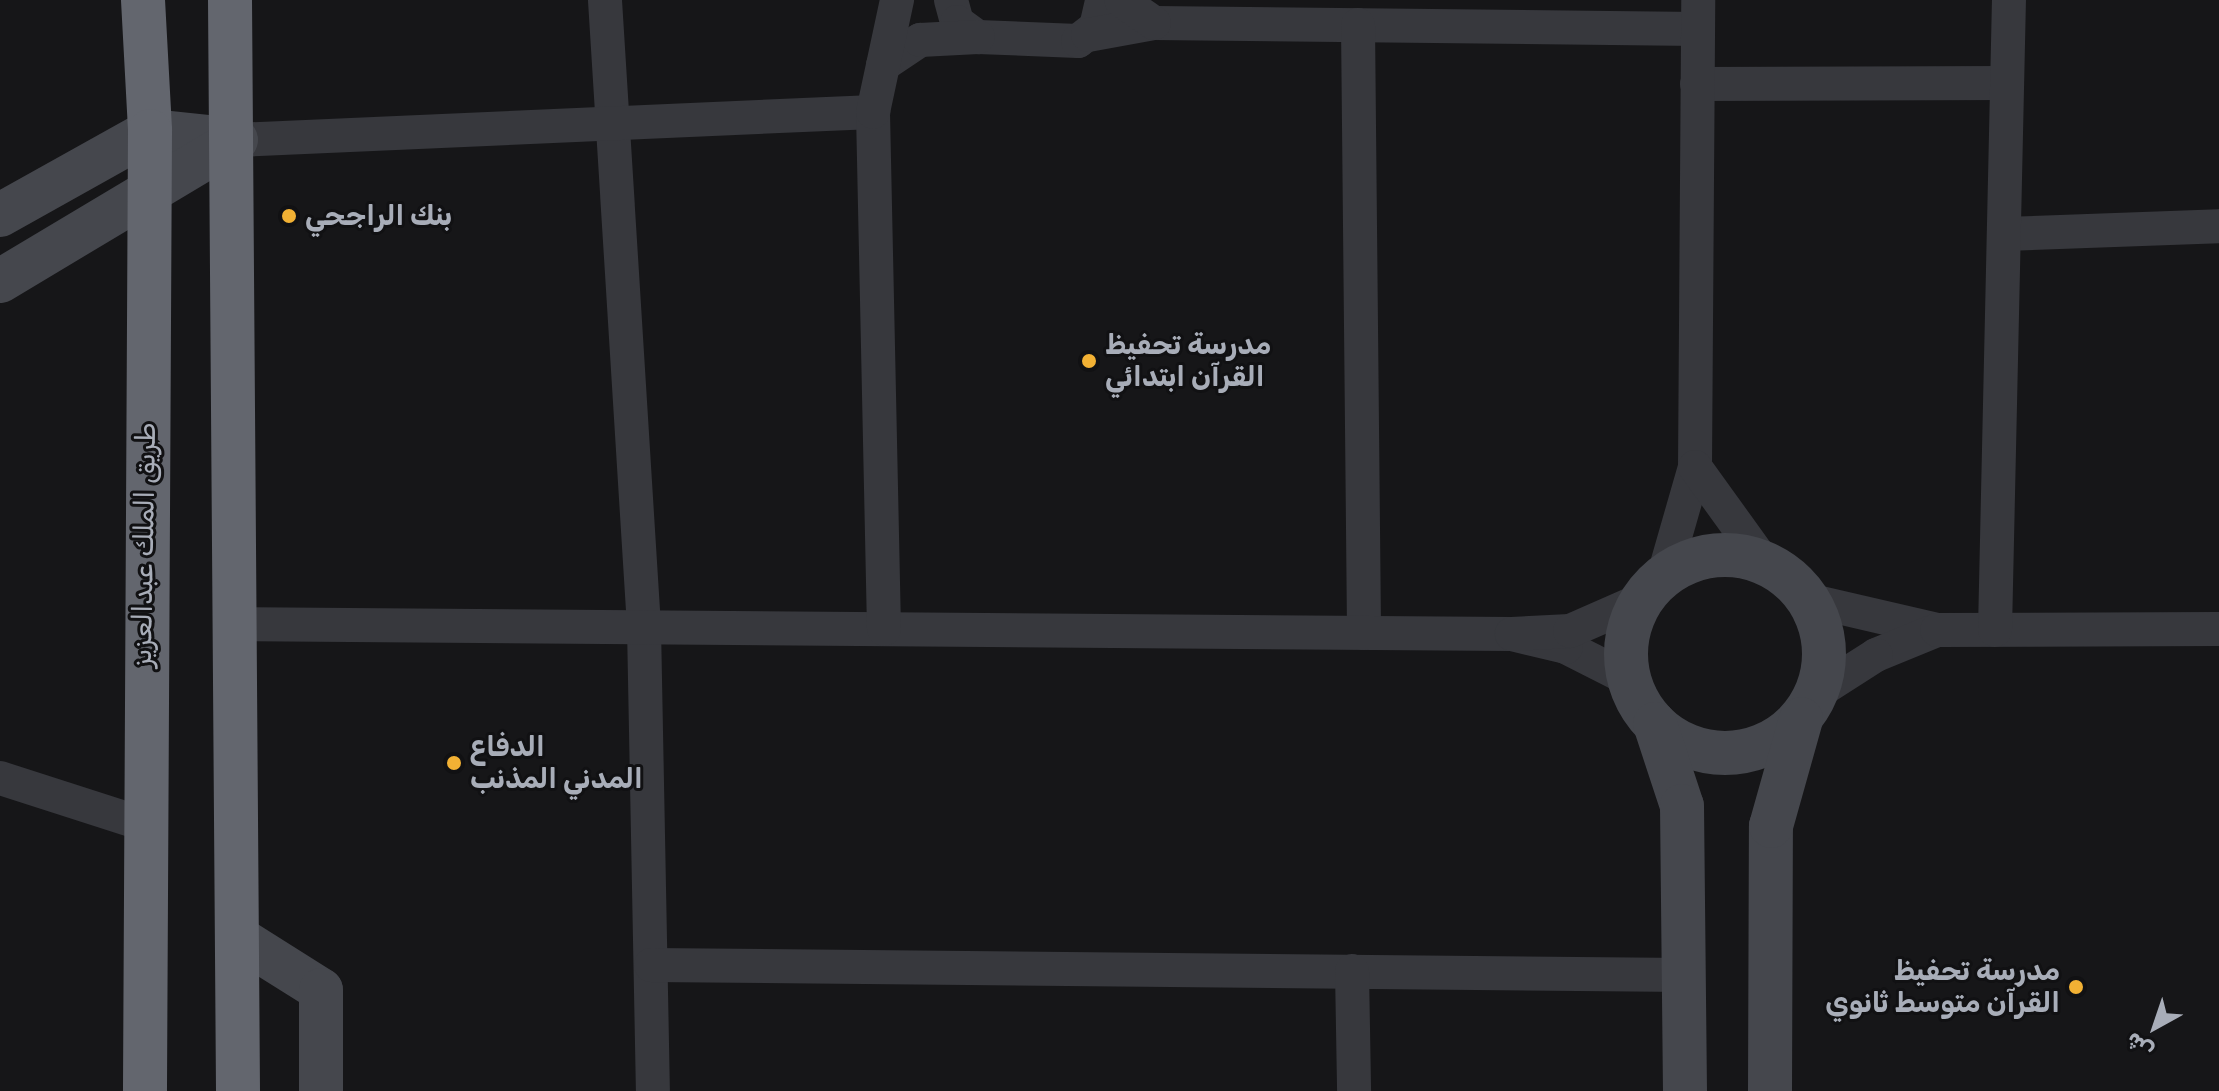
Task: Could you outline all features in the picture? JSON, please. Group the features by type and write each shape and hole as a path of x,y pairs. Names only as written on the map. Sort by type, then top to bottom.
{"highway":[{"name":"طريق الملك عبدالعزيز","path":"143,0 150,131 143,824 145,1091"},
{"path":"230,0 236,140 238,1091"}],"street":[{"path":"605,0 644,627 653,1091"},
{"path":"884,629 873,112 897,0"},
{"path":"951,0 957,22 978,37"},
{"path":"1088,35 1102,0"},
{"path":"1121,0 1154,23"},
{"path":"1995,630 2009,0"},
{"path":"883,65 920,40 978,37 1078,41 1088,35 1154,23 1358,25 1698,14 1695,467 1653,587 1628,631 1631,680 1655,724 1682,806 1685,1091"},
{"path":"1358,25 1364,633"},
{"path":"1697,84 2007,83"},
{"path":"0,215 150,131 236,140 873,112"},
{"path":"0,281 148,199 236,140"},
{"path":"2004,234 2219,226"},
{"path":"1695,467 1765,564 1808,600 1821,629 1809,706 1771,826 1770,1091"},
{"path":"235,624 1512,634 1570,631 1653,587 1694,559 1727,555 1765,564"},
{"path":"1808,600 1937,630 2219,629"},
{"path":"1655,724 1683,744 1715,753 1747,751 1876,655 1937,630"},
{"path":"1512,634 1566,647 1631,680"},
{"path":"0,778 143,824"},
{"path":"237,937 321,990 321,1091"},
{"path":"651,965 1686,975"},
{"path":"1352,971 1354,1091"}],"place":[{"name":"بنك الراجحي","path":"289,216"},
{"name":"مدرسة تحفيظ القرآن ابتدائي","path":"1089,361"},
{"name":"الدفاع المدني المذنب","path":"454,763"},
{"name":"مدرسة تحفيظ القرآن متوسط ثانوي","path":"2076,987"}]}
